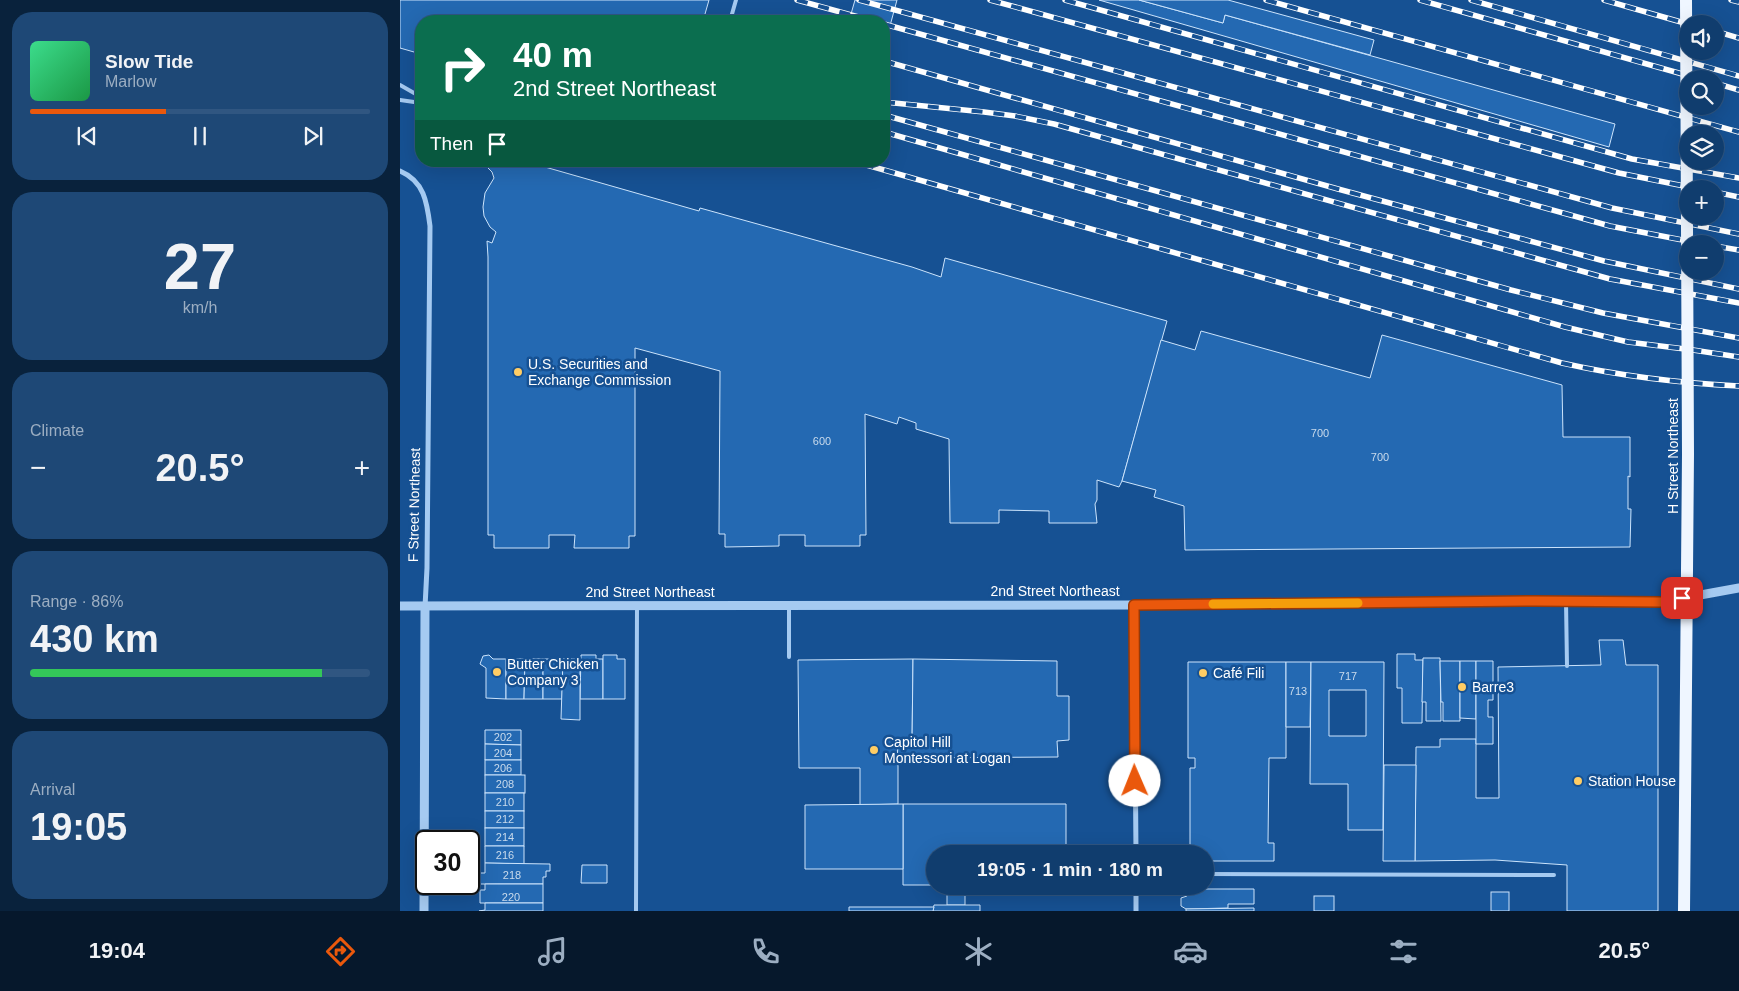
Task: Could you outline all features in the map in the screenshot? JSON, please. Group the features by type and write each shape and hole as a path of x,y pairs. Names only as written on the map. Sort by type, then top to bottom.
{"main road":[{"name":"H Street Northeast","path":"1684,911 1688,454 1686,0"}],"street":[{"name":"F Street Northeast","path":"400,171 409,175 421,187 427,204 430,226 425,606 424,911"},
{"name":"2nd Street Northeast","path":"400,606 1662,602 1739,588"},
{"path":"1134,605 1136,845"},
{"path":"1136,895 1136,911"}],"lane":[{"path":"732,15 736,0"},
{"path":"400,85 415,94"},
{"path":"400,100 415,102"},
{"path":"1566,601 1567,666"},
{"path":"636,911 638,606"},
{"path":"789,606 789,657"},
{"path":"1214,874 1554,875"}],"building":[{"path":"400,0 709,0 705,15 415,15 415,52 400,48"},
{"path":"855,0 897,0 890,26 890,15 851,15"},
{"path":"1099,0 1139,0 1223,23 1225,15 1615,124 1609,147"},
{"path":"1139,0 1228,0 1374,40 1370,55 1225,15 1223,23"},
{"path":"487,167 545,167 699,211 700,208 912,267 941,277 945,258 1167,321 1122,481 1119,487 1097,480 1097,500 1095,504 1097,523 1049,523 1049,511 999,510 999,523 950,523 949,439 916,429 916,423 899,417 897,424 865,414 866,535 860,535 860,546 805,546 805,535 779,535 779,546 725,547 725,534 719,534 720,371 635,348 635,536 629,536 629,548 574,548 575,535 549,535 549,548 494,548 494,535 488,535 487,241 492,243 496,232 490,227 484,216 483,207 485,193 494,178 492,172"},
{"path":"1201,331 1370,378 1382,335 1562,385 1563,437 1630,437 1628,509 1631,509 1630,547 1185,550 1184,506 1154,497 1156,490 1122,481 1161,340 1195,350"},
{"name":"Station House","path":"1599,640 1623,640 1626,665 1658,665 1658,911 1567,911 1567,865 1495,860 1415,861 1416,747 1440,747 1440,739 1476,739 1476,798 1499,798 1498,667 1601,665"},
{"path":"1397,654 1415,654 1415,660 1423,660 1422,723 1402,723 1402,688 1397,688"},
{"path":"489,655 493,659 506,659 506,699 486,698 486,668 480,664 483,656"},
{"path":"581,655 596,655 596,659 603,659 603,699 580,699"},
{"path":"603,655 617,655 617,659 625,659 625,699 603,699"},
{"path":"1423,658 1440,658 1441,721 1426,721 1426,702 1422,702"},
{"path":"506,659 525,659 524,699 506,699"},
{"path":"525,659 543,659 543,699 524,699"},
{"path":"543,659 563,659 562,699 543,699"},
{"path":"563,659 580,659 580,720 561,719"},
{"path":"913,659 912,745 898,746 898,804 860,805 860,768 799,768 798,660"},
{"path":"913,659 1057,661 1057,696 1069,696 1069,740 1057,741 1058,757 897,758 898,746 912,745"},
{"path":"1440,661 1460,661 1460,721 1443,721"},
{"path":"1460,661 1476,661 1476,719 1460,718"},
{"path":"1476,661 1493,661 1493,700 1488,700 1488,717 1493,717 1493,744 1476,744"},
{"path":"1188,662 1286,662 1286,758 1269,758 1268,843 1274,843 1274,861 1214,861 1214,845 1190,845 1190,768 1195,768 1195,758 1188,758"},
{"path":"1286,662 1311,662 1310,727 1286,727"},
{"path":"1311,662 1384,662 1383,830 1348,830 1348,784 1310,784","holes":["1329,690 1366,690 1366,736 1329,736"]},
{"path":"485,730 521,730 521,745 485,744"},
{"path":"485,744 521,745 521,760 485,760"},
{"path":"485,760 521,760 521,775 485,775"},
{"path":"1384,765 1416,765 1415,861 1383,861"},
{"path":"485,775 525,775 525,793 485,793"},
{"path":"485,793 524,793 524,811 485,811"},
{"path":"903,804 1066,804 1066,845 926,845 926,885 903,885"},
{"path":"903,804 903,869 805,869 805,805"},
{"path":"485,811 524,811 524,828 485,828"},
{"path":"485,828 524,828 524,846 485,846"},
{"path":"485,846 524,846 524,864 485,863"},
{"path":"485,863 550,864 550,871 546,871 546,877 543,877 543,884 480,884 480,873 485,873"},
{"path":"582,865 607,865 607,883 581,883"},
{"path":"485,884 543,884 543,903 480,903 480,890 485,890"},
{"path":"1214,889 1254,889 1254,904 1228,904 1228,908 1186,909 1181,906 1181,898 1214,895"},
{"path":"1491,892 1509,892 1509,911 1491,911"},
{"path":"947,895 965,895 965,905 947,905"},
{"path":"1314,896 1334,896 1334,911 1314,911"},
{"path":"485,903 543,903 543,911 479,911 485,910"},
{"path":"934,905 980,905 980,911 933,911"},
{"path":"849,907 934,907 933,911 849,911"},
{"path":"1254,908 1254,911 1186,911 1186,909"}],"railway":[{"path":"797,0 851,15"},
{"path":"859,0 1612,208 1739,234"},
{"path":"990,0 1619,173 1679,185"},
{"path":"1065,0 1632,159 1739,178"},
{"path":"1266,0 1739,132"},
{"path":"1420,0 1679,73"},
{"path":"1471,0 1739,76"},
{"path":"1604,0 1679,21"},
{"path":"1731,0 1739,2"},
{"path":"890,26 1610,226 1679,239"},
{"path":"1724,34 1739,38"},
{"path":"890,63 1338,189 1604,261 1739,289"},
{"path":"1724,86 1739,90"},
{"path":"890,103 1015,116 1054,124 1610,279 1739,303"},
{"path":"890,117 1511,290 1603,313 1739,338"},
{"path":"890,134 1565,327 1628,342 1739,357"},
{"path":"874,167 1562,363 1650,378 1739,386"},
{"path":"1724,194 1739,197"},
{"path":"1724,248 1739,250"}],"slow traffic":[{"path":"1213,604 1358,603"}],"place":[{"name":"U.S. Securities and Exchange Commission","path":"518,372"},
{"name":"Butter Chicken Company 3","path":"497,672"},
{"name":"Café Fili","path":"1203,673"},
{"name":"Barre3","path":"1462,687"},
{"name":"Capitol Hill Montessori at Logan","path":"874,750"},
{"name":"Station House","path":"1578,781"}],"route":[{"path":"1135,781 1134,605 1535,601 1662,602 1682,598"}]}
